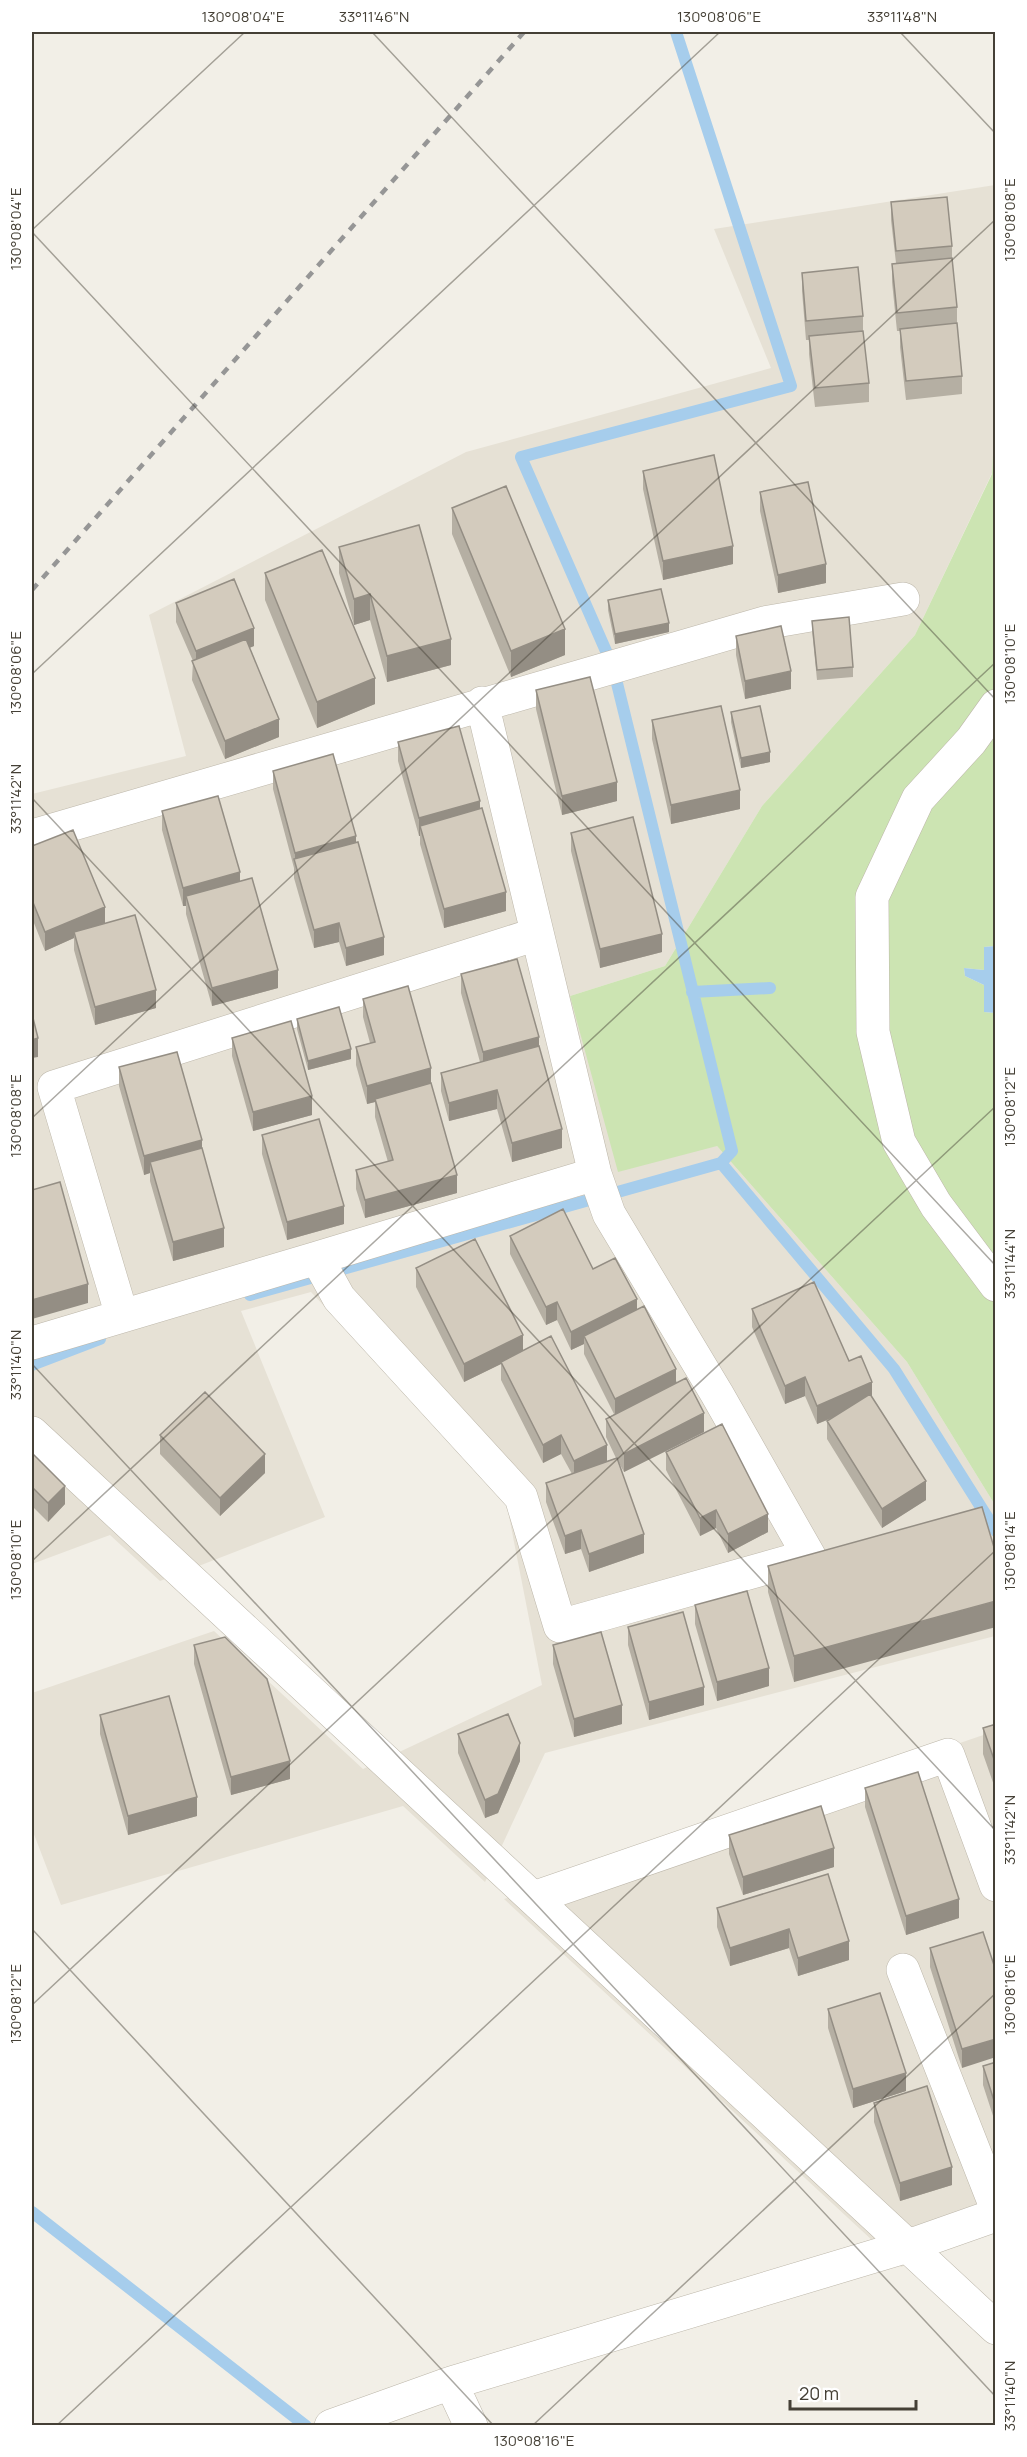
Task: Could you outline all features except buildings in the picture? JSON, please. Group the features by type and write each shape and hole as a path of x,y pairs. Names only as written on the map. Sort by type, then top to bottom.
{"street":[{"path":"32,836 482,703 764,623 903,599"},
{"path":"320,1263 339,1298 521,1497 560,1626 809,1556 601,1192 482,703"},
{"path":"996,706 971,741 918,799 872,897 873,1032 899,1142 936,1205 996,1285"},
{"path":"122,1316 54,1087 537,934"},
{"path":"32,1343 122,1316 320,1263 601,1192"},
{"path":"32,1433 996,2328"},
{"path":"532,1898 948,1755 996,1885"},
{"path":"903,1970 996,2207"},
{"path":"331,2426 364,2412 451,2383 908,2246 996,2216"},
{"path":"451,2383 471,2426"}],"shaded area":[{"path":"995,185 996,418 992,473 915,635 762,806 665,966 570,996 717,1146 907,1362 995,1505 995,1636 545,1753 485,1882 403,1806 61,1905 32,1829 32,1693 214,1631 363,1769 542,1685 506,1501 311,1292 241,1311 325,1517 160,1581 110,1535 32,1564 32,794 186,756 149,615 466,452 771,368 714,229"},
{"path":"995,1731 995,2228 901,2267 504,1899"}],"green space":[{"path":"995,418 995,946 984,947 984,970 964,968 965,976 984,985 984,1012 995,1013 995,1505 907,1362 717,1146 618,1172 570,996 665,966 762,806 915,635 992,474"}],"water":[{"path":"995,946 995,1013 984,1012 984,985 965,976 964,968 984,970 984,947"}],"waterway":[{"path":"250,1295 721,1163 732,1151 613,667 521,457 791,386 676,32"},
{"path":"692,992 770,988"},
{"path":"721,1163 894,1369 996,1531"},
{"path":"32,1365 100,1339"},
{"path":"32,2212 306,2426"}],"railway":[{"path":"32,590 524,32"}]}
